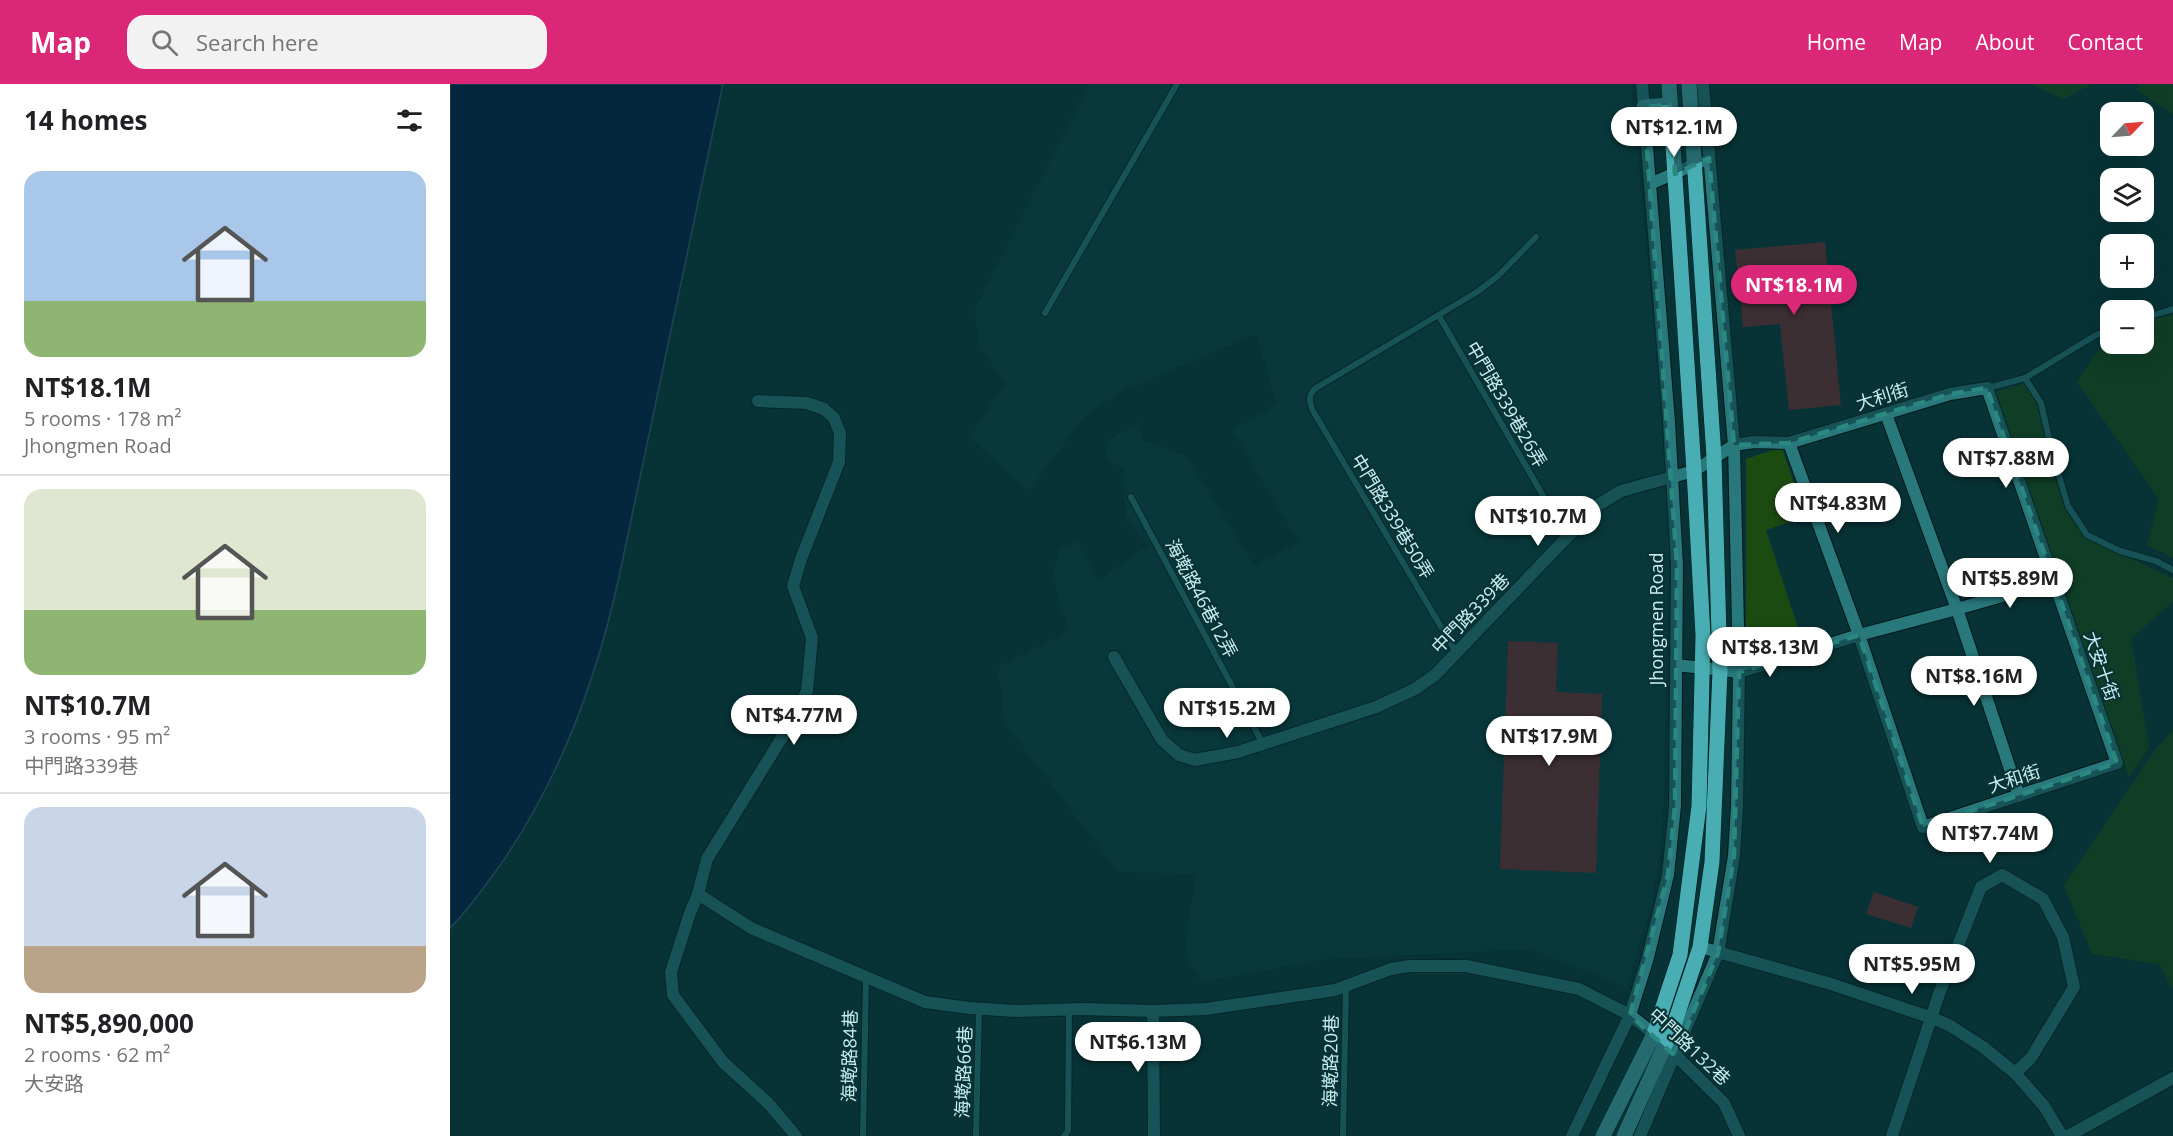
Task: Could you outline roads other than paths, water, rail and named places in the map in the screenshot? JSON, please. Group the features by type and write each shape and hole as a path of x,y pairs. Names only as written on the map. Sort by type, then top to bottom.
{"main road":[{"path":"1603,1136 1665,1045 1680,954 1699,806 1703,635 1695,471 1669,84"},
{"path":"1624,1136 1674,1025 1700,947 1712,862 1720,671 1714,457 1689,84"},
{"path":"1644,107 1670,105"}],"street":[{"name":"Jhongmen Road","path":"1572,1136 1630,1015 1655,934 1668,875 1675,806 1677,565 1642,84"},
{"path":"1640,1136 1665,1045 1718,953 1734,856 1737,806 1739,672 1734,444 1703,84"},
{"path":"1650,184 1709,158"},
{"name":"大利街","path":"1734,444 1789,443 1950,394 1987,388"},
{"name":"大安十街","path":"1987,388 2117,763"},
{"path":"758,401 807,403 824,408 834,418 840,433 839,462 801,559 794,586 812,638 807,691 786,731 707,859 698,894 670,972 673,995 723,1062 769,1104 796,1136"},
{"path":"1886,414 1958,609 2019,795"},
{"path":"1789,443 1859,635"},
{"name":"中門路339巷","path":"1114,657 1162,740 1179,755 1195,760 1238,752 1376,707 1415,689 1435,675 1598,505 1621,491 1695,471 1734,444"},
{"path":"1676,665 1739,672 1859,635 2054,581"},
{"name":"大和街","path":"1859,635 1923,827 2117,763"},
{"path":"1892,1136 1932,1018 1981,887 2001,875 2043,899 2064,937 2074,987 2031,1058 2015,1073"},
{"name":"中門路132巷","path":"698,894 751,928 925,1002 979,1008 1017,1011 1206,1009 1335,990 1392,969 1409,966 1466,966 1579,989 1630,1015 1665,1045 1724,1103 1739,1136"},
{"path":"1700,947 1831,984 1932,1018 1949,1026 1983,1047 2015,1073 2044,1106 2062,1136"},
{"path":"1153,1011 1154,1136"},
{"path":"2068,1136 2173,1078"}],"lane":[{"path":"1046,313 1176,84"},
{"path":"1439,316 1498,276 1536,237"},
{"path":"2154,315 2173,309"},
{"name":"中門路339巷50弄","path":"1439,316 1316,388 1310,393 1309,401 1456,653"},
{"name":"中門路339巷26弄","path":"1439,316 1568,538"},
{"path":"1987,388 2025,378 2100,334"},
{"path":"2025,378 2041,403 2053,456 2068,506 2087,535 2120,551 2156,561 2173,570"},
{"name":"海墘路46巷12弄","path":"1131,497 1263,744"},
{"name":"海墘路84巷","path":"863,1136 866,976"},
{"name":"海墘路20巷","path":"1343,1136 1346,986"},
{"name":"海墘路66巷","path":"976,1136 979,1008"},
{"path":"1064,1136 1068,1131 1069,1009"}],"water":[{"path":"450,84 723,84 619,577 587,693 557,767 539,803 496,871 450,928"}]}
